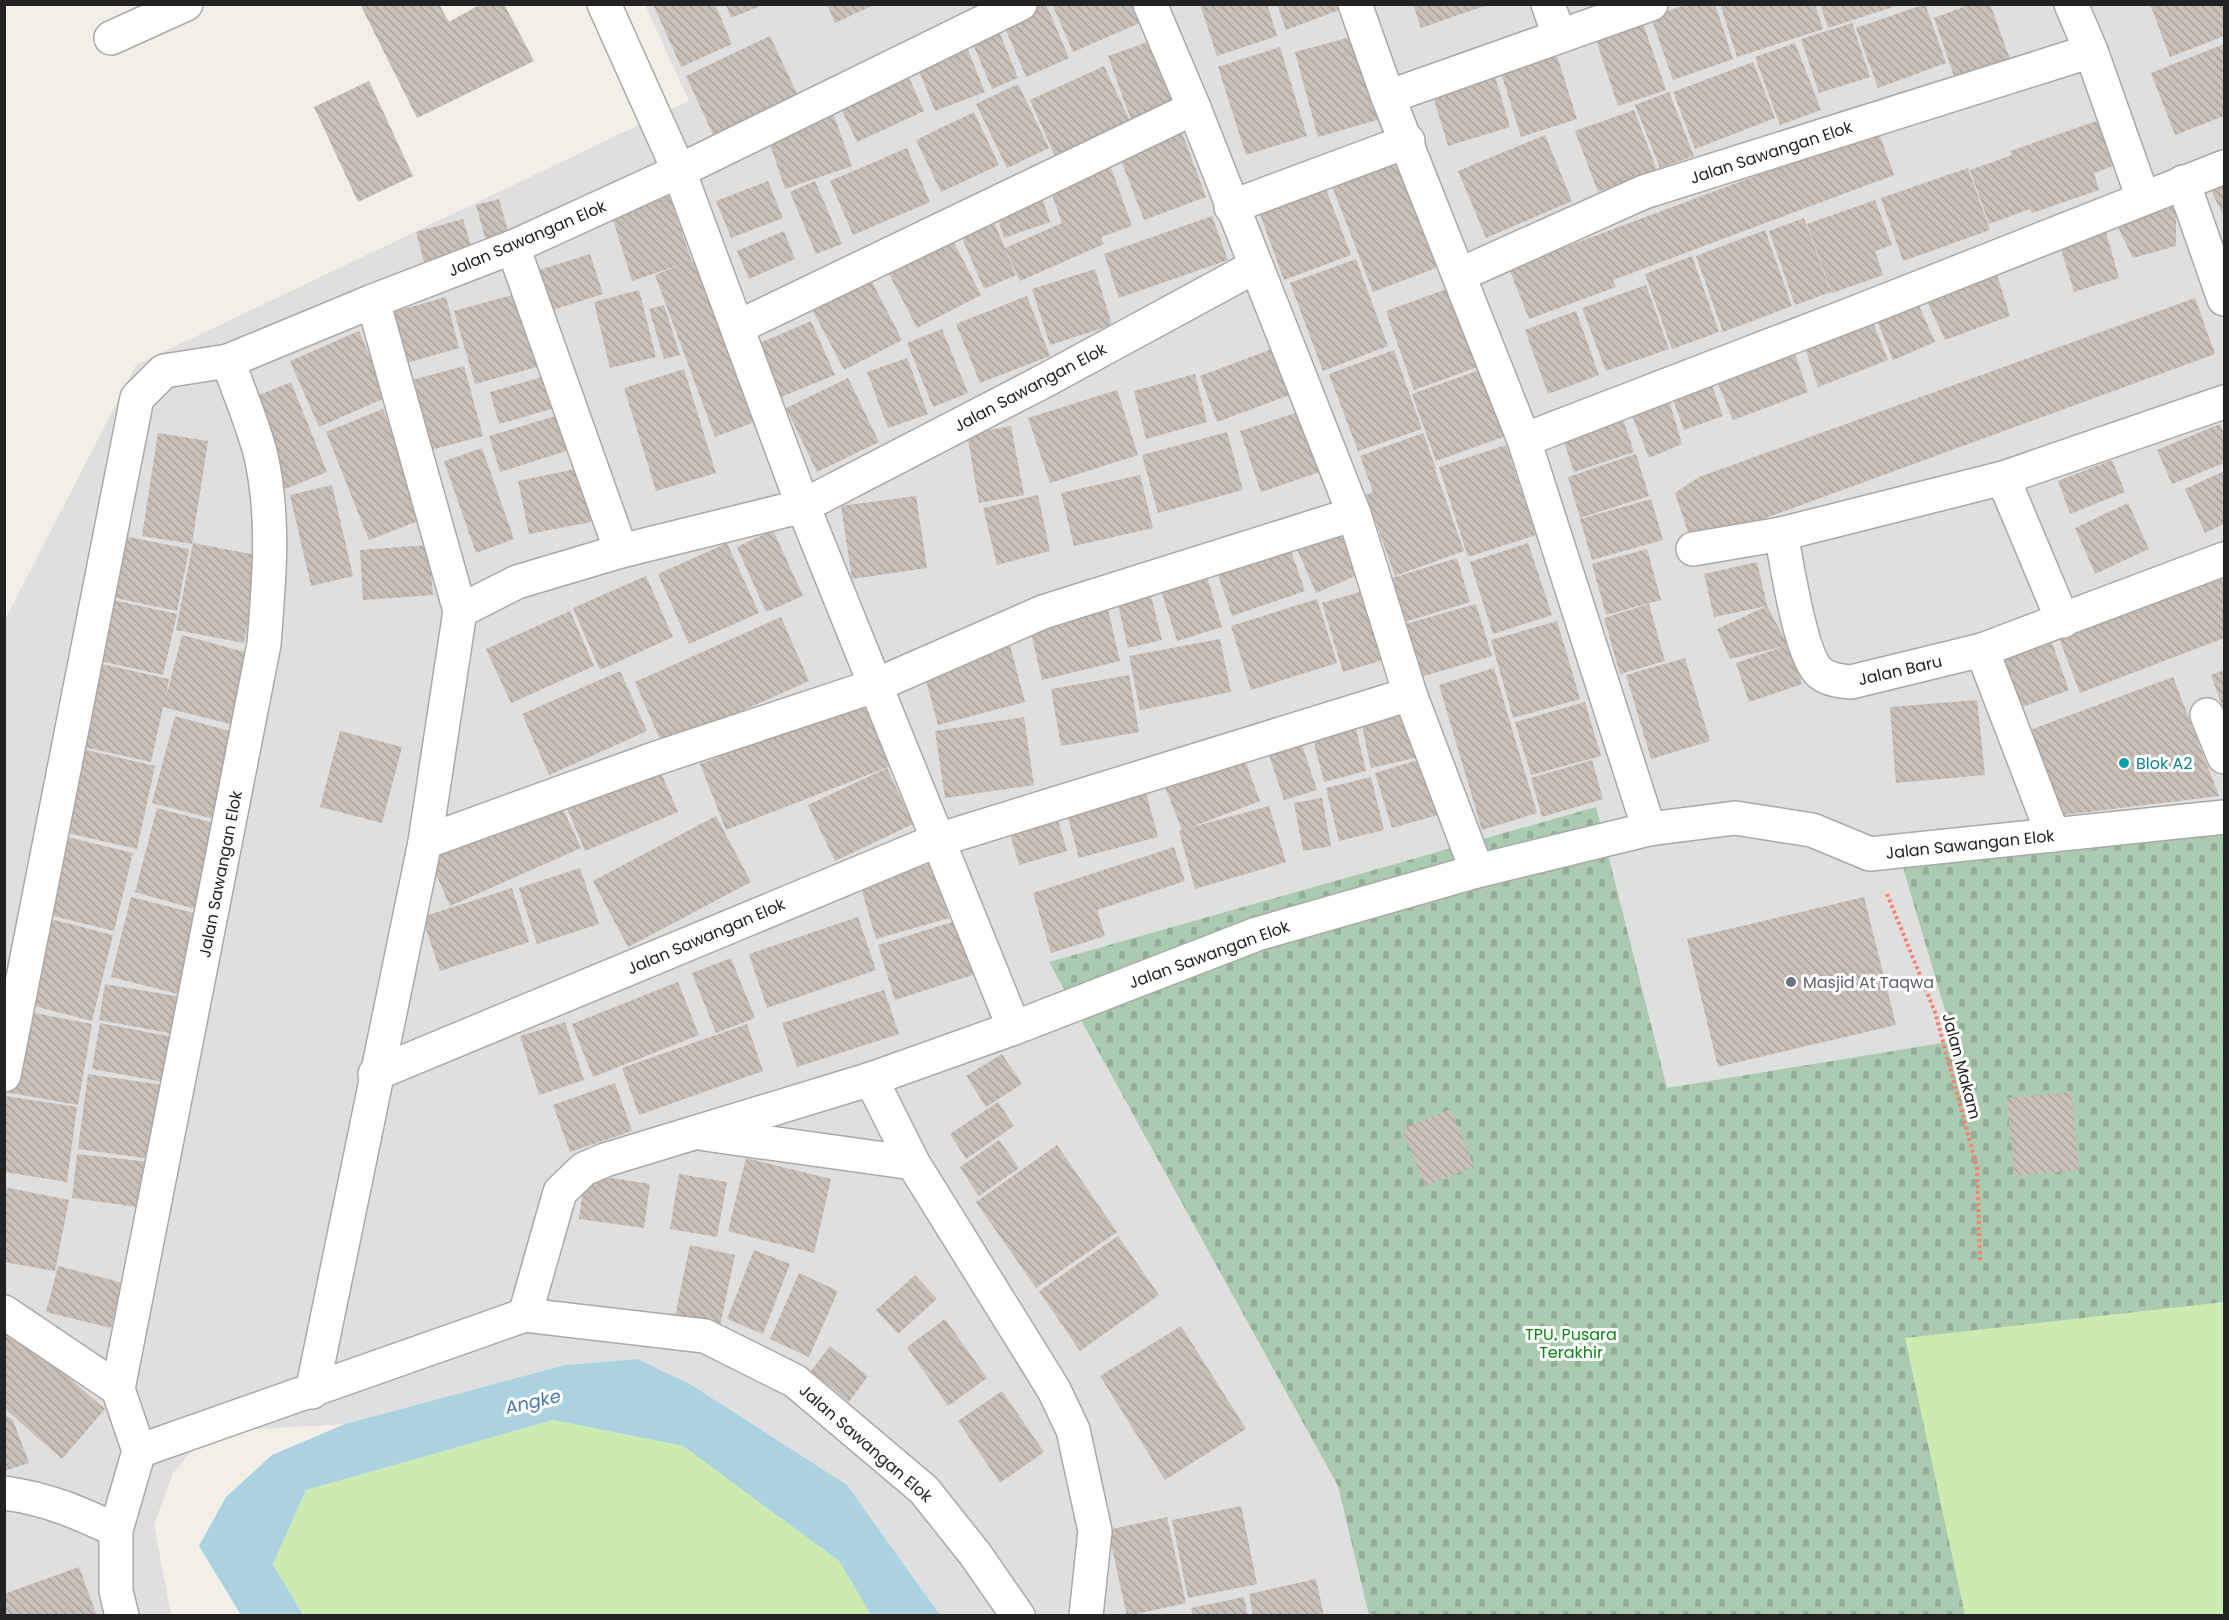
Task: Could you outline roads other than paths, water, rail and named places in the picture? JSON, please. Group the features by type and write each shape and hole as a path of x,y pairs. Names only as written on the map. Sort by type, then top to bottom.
{"street":[{"path":"111,38 186,4"},
{"path":"604,4 679,171 803,506 1014,1028"},
{"name":"Jalan Sawangan Elok","path":"4,1075 137,398 164,371 228,361 373,301 513,248 679,171 1020,4"},
{"path":"1150,4 1194,108 1231,207 1354,514 1410,694 1477,871"},
{"path":"1355,4 1388,98 1408,141 1524,440 1649,829"},
{"path":"1548,4 1559,36"},
{"path":"1388,98 1651,4"},
{"path":"2071,4 2091,51 2143,198"},
{"name":"Jalan Sawangan Elok","path":"1459,275 1644,192 2091,51"},
{"path":"738,327 1194,108"},
{"path":"1231,207 1408,141"},
{"path":"1524,440 1862,310 2224,166"},
{"path":"2183,182 2224,299"},
{"path":"513,248 621,551"},
{"name":"Jalan Sawangan Elok","path":"460,611 517,582 621,551 803,506 1044,381 1256,266"},
{"path":"312,1392 375,1074 425,842 460,611 373,301"},
{"name":"Jalan Sawangan Elok","path":"228,361 260,455 268,502 271,552 264,644 118,1389 139,1451 312,1392 525,1315 705,1336 795,1381 924,1490 975,1554 1018,1616"},
{"path":"1693,549 1781,534 2003,478 2224,402"},
{"path":"2003,478 2063,621"},
{"path":"425,842 651,760 874,686 1043,612 1354,514"},
{"name":"Jalan Baru","path":"1781,534 1805,646 1819,672 1834,680 1851,682 1982,650 2224,559"},
{"path":"1982,650 2053,835"},
{"name":"Jalan Sawangan Elok","path":"375,1074 938,840 1410,694"},
{"path":"2207,716 2224,757"},
{"name":"Jalan Sawangan Elok","path":"525,1315 560,1192 584,1169 605,1160 870,1079 1014,1028 1257,934 1477,871 1649,829 1735,818 1812,830 1870,854 2224,817"},
{"path":"870,1079 913,1163 1054,1390 1073,1430 1095,1531 1086,1616"},
{"name":"Jalan Sawangan Elok","path":"697,1133 913,1163"},
{"path":"4,1312 118,1389"},
{"path":"123,1616 116,1591 116,1530 139,1451"},
{"path":"4,1493 40,1498 68,1507 116,1530"}],"water":[{"name":"Angke","path":"637,1359 690,1384 847,1485 940,1615 871,1615 839,1561 683,1446 553,1420 306,1490 273,1564 303,1615 241,1615 199,1546 226,1497 272,1455 345,1424 565,1365"}],"place":[{"name":"Blok A2","path":"2124,763"},
{"name":"Masjid At Taqwa","path":"1791,982"}],"park label":[{"name":"TPU. Pusara Terakhir","path":"1571,1343"}]}
